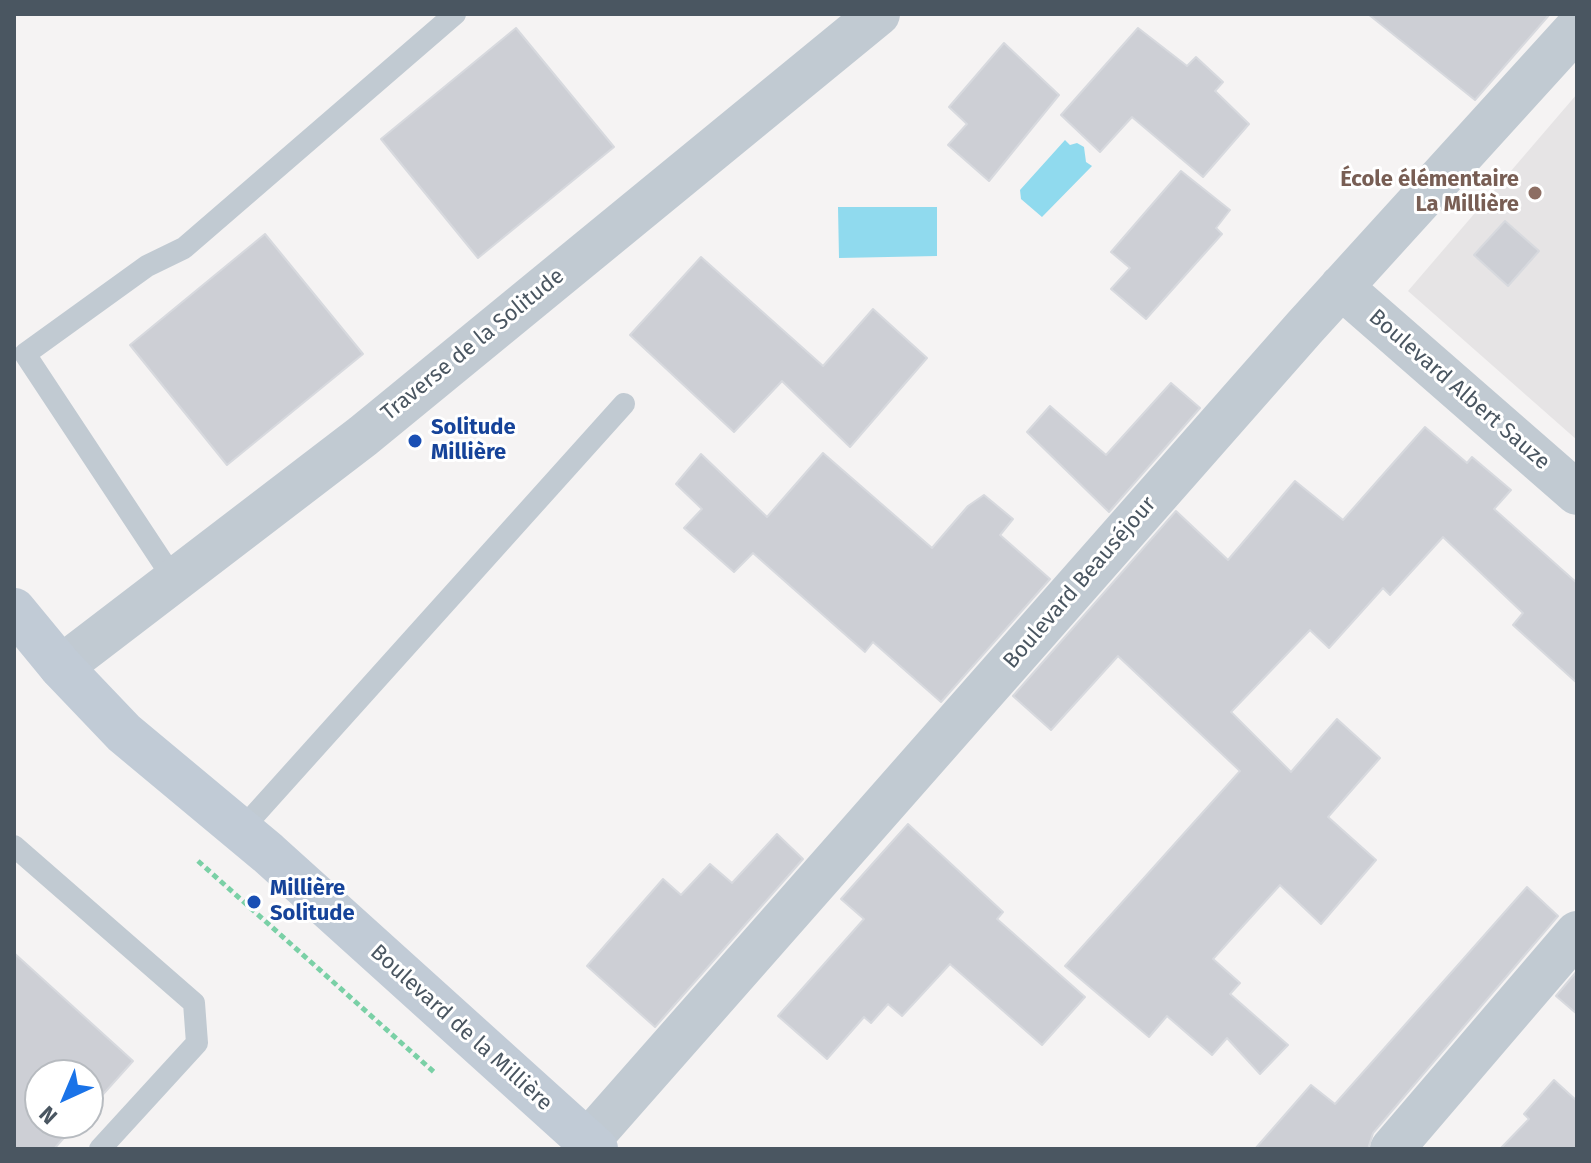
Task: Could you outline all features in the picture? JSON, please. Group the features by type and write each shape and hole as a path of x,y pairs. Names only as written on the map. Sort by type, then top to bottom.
{"main road":[{"name":"Boulevard de la Millière","path":"14,610 61,667 124,733 241,830 592,1145"}],"street":[{"name":"Traverse de la Solitude","path":"61,667 363,436 878,14"},
{"name":"Boulevard Beauséjour","path":"592,1145 1341,287 1577,28"},
{"name":"Boulevard Albert Sauze","path":"1341,287 1577,493"},
{"path":"1392,1149 1577,933"}],"lane":[{"path":"175,581 25,354 147,266 184,248 455,14"},
{"path":"241,830 624,404"},
{"path":"14,846 194,1003 197,1043 100,1149"}],"path":[{"path":"195,859 439,1077"}],"shaded area":[{"name":"École élémentaire La Millière","path":"1577,94 1577,440 1408,291"}],"water":[{"path":"1065,140 1070,145 1077,143 1084,147 1086,162 1092,166 1042,217 1021,199 1020,190"},
{"path":"838,207 937,207 937,256 839,258"}],"building":[{"path":"1368,14 1550,14 1475,100"},
{"path":"516,28 614,147 478,258 381,139"},
{"path":"1138,28 1187,66 1196,57 1223,82 1215,91 1249,124 1203,177 1132,117 1100,152 1061,115"},
{"path":"1004,43 1059,95 989,181 948,145 967,124 949,107"},
{"path":"1181,171 1230,210 1216,228 1222,234 1146,319 1111,289 1130,268 1111,252"},
{"path":"1505,221 1539,251 1508,286 1474,255"},
{"path":"265,234 363,354 227,465 130,345"},
{"path":"701,257 823,366 873,309 927,358 850,447 782,381 734,432 630,335"},
{"path":"1171,383 1200,408 1109,512 1027,432 1050,406 1106,455"},
{"path":"1425,427 1467,463 1472,457 1511,490 1494,509 1577,583 1577,683 1513,625 1523,613 1443,537 1390,595 1383,588 1329,648 1310,630 1231,712 1291,772 1337,719 1380,758 1328,817 1376,860 1321,924 1280,885 1213,959 1240,983 1230,994 1288,1045 1260,1074 1227,1038 1212,1055 1167,1016 1149,1037 1065,966 1240,771 1118,656 1051,730 1013,696 1176,511 1228,560 1295,481 1343,520"},
{"path":"823,453 932,548 968,506 984,495 1013,519 1000,535 1050,579 941,702 873,642 865,652 753,553 734,572 684,528 702,509 676,484 701,454 767,517"},
{"path":"908,824 1003,912 997,919 1085,997 1042,1045 950,964 902,1016 888,1004 871,1023 864,1017 827,1059 778,1016 864,919 841,899"},
{"path":"777,834 803,859 655,1027 587,966 663,879 681,895 710,864 732,883"},
{"path":"1527,887 1558,916 1373,1133 1368,1149 1255,1149 1311,1085 1335,1104"},
{"path":"14,953 133,1061 104,1093 104,1059 24,1059 24,1139 63,1139 54,1149 14,1149"},
{"path":"1577,971 1577,1014 1556,996"},
{"path":"1554,1080 1577,1101 1577,1149 1500,1149 1529,1119 1524,1114"}],"place":[{"name":"École élémentaire La Millière","path":"1535,193"},
{"name":"Solitude Millière","path":"415,441"},
{"name":"Millière Solitude","path":"254,902"}]}
